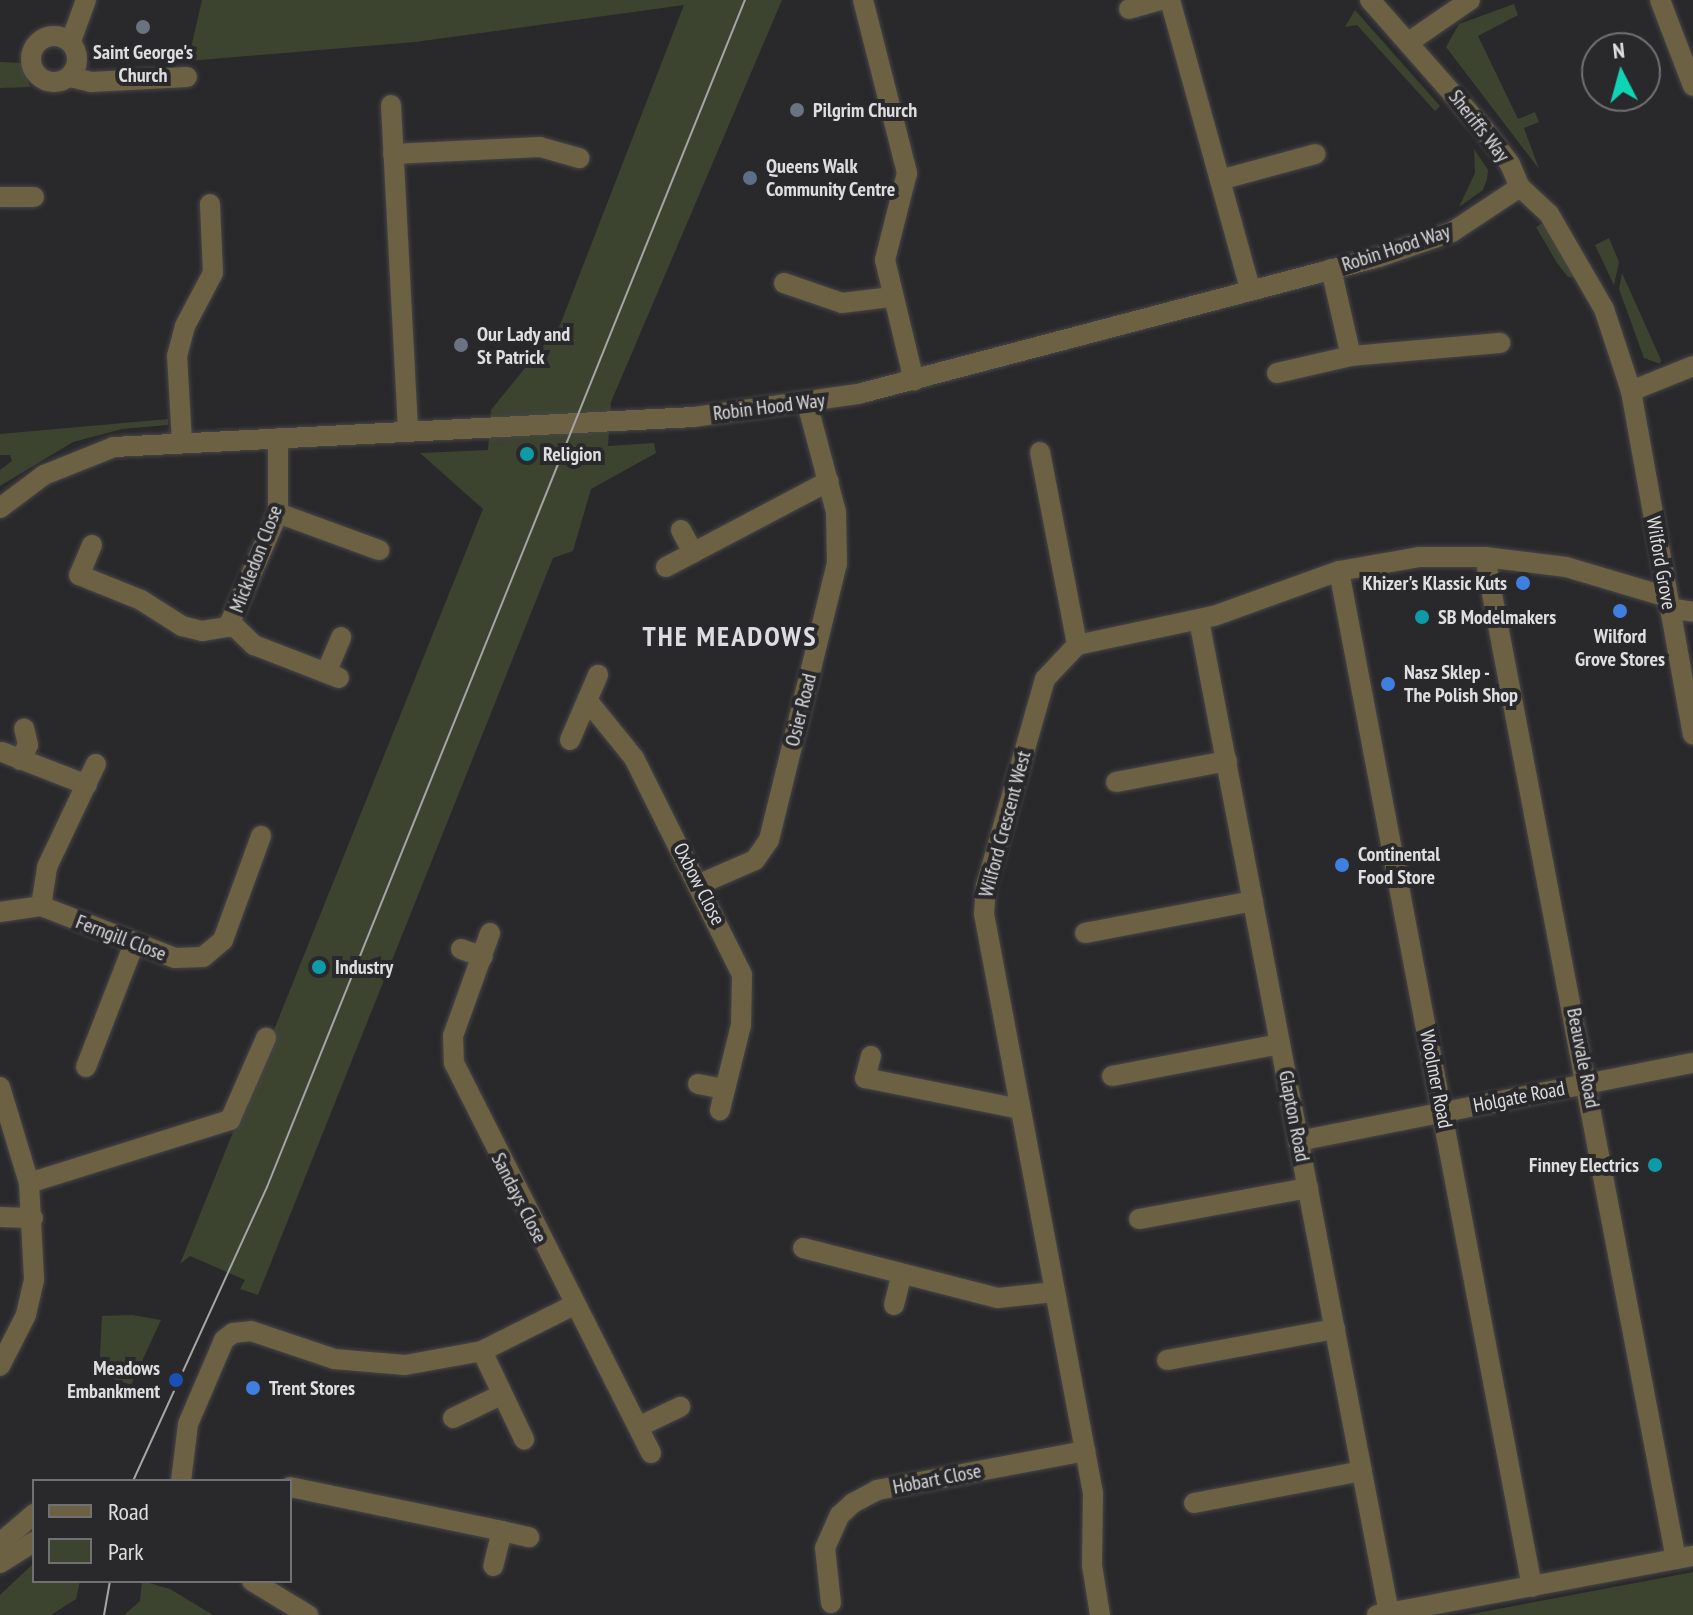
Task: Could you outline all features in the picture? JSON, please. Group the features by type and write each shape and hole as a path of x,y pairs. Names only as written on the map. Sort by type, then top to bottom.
{"street":[{"path":"70,77 78,62 71,41 86,0"},
{"path":"864,0 907,173 886,254 890,297 914,381"},
{"path":"1129,9 1160,0"},
{"path":"1170,0 1250,288"},
{"name":"Sheriffs Way","path":"1370,0 1483,128 1510,164 1520,187 1549,214 1590,281 1631,391"},
{"path":"1409,42 1470,0"},
{"path":"1660,0 1693,86"},
{"path":"71,41 56,35 38,42 31,63 43,80 70,77 91,82 187,77"},
{"path":"391,105 408,432"},
{"path":"393,154 540,147 579,158"},
{"path":"1220,180 1316,154"},
{"name":"Robin Hood Way","path":"0,508 44,475 92,453 182,442 694,417 807,403 914,381 1250,288 1331,269 1452,232 1520,187"},
{"path":"0,197 34,197"},
{"path":"182,442 177,356 185,326 213,273 210,204"},
{"path":"1331,269 1351,356"},
{"path":"784,283 842,303 890,297"},
{"path":"1277,373 1351,356 1500,343"},
{"path":"1631,391 1693,366"},
{"name":"Wilford Grove","path":"1631,391 1693,734"},
{"name":"Osier Road","path":"700,884 755,860 769,840 837,564 838,523 807,403"},
{"name":"Mickledon Close","path":"92,545 79,575 141,600 195,630 222,630 231,623 278,513 278,438"},
{"path":"1040,452 1077,645 1199,620 1339,571 1419,557 1485,557 1588,571 1693,612"},
{"path":"666,567 829,481"},
{"path":"278,513 379,550"},
{"path":"681,530 693,553"},
{"name":"Beauvale Road","path":"1485,557 1685,1557"},
{"name":"Woolmer Road","path":"1339,571 1532,1587"},
{"name":"Glapton Road","path":"1199,620 1362,1471 1383,1614"},
{"path":"231,623 254,645 332,676 341,637"},
{"name":"Wilford Crescent West","path":"1077,645 1055,663 1041,686 983,901 1093,1493 1092,1565 1100,1615"},
{"path":"570,740 598,675"},
{"name":"Oxbow Close","path":"587,700 634,758 700,884 744,981 741,1025 722,1099 698,1084"},
{"path":"24,728 28,745 11,756 87,785"},
{"path":"1116,782 1227,761"},
{"path":"0,912 41,906 47,867 96,764"},
{"name":"Ferngill Close","path":"41,906 134,944 192,960 217,948 261,836"},
{"path":"1085,933 1253,901"},
{"name":"Sandays Close","path":"490,933 453,1036 452,1056 574,1305 651,1453"},
{"path":"86,1067 134,944"},
{"path":"461,949 483,957"},
{"path":"29,1183 230,1120 266,1038"},
{"path":"1112,1076 1280,1044"},
{"path":"871,1056 865,1078 1020,1109"},
{"name":"Holgate Road","path":"1298,1141 1693,1063"},
{"path":"0,1087 29,1183 33,1218 29,1302 0,1366"},
{"path":"1139,1219 1308,1188"},
{"path":"0,1217 33,1218"},
{"path":"803,1248 998,1298 1054,1292"},
{"path":"894,1305 902,1274"},
{"path":"181,1479 188,1424 224,1340 233,1333 251,1331 334,1359 372,1364 427,1362 482,1351 574,1305"},
{"path":"1167,1360 1335,1329"},
{"path":"482,1351 524,1439"},
{"path":"453,1418 501,1395"},
{"path":"638,1427 680,1407"},
{"name":"Hobart Close","path":"831,1603 825,1548 840,1515 853,1503 877,1490 1085,1451"},
{"path":"1194,1503 1362,1471"},
{"path":"292,1487 529,1537"},
{"path":"0,1543 32,1516"},
{"path":"493,1566 502,1531"},
{"path":"0,1563 32,1543"},
{"path":"1383,1614 1685,1557"},
{"path":"255,1583 308,1615"}],"green space":[{"path":"202,0 782,0 611,402 608,446 654,443 656,453 591,489 573,551 553,558 258,1295 240,1289 245,1280 190,1256 180,1264 483,509 420,453 488,450 491,410 560,325 684,5 415,42 188,61"},
{"path":"1514,4 1518,15 1478,36 1518,119 1535,112 1539,122 1524,128 1539,169 1446,47 1459,24"},
{"path":"1355,10 1440,106 1435,111 1357,25 1345,27"},
{"path":"0,62 22,63 30,87 0,88"},
{"path":"1474,149 1488,170 1487,179 1483,190 1459,207 1475,173"},
{"path":"1543,223 1576,277 1568,277 1557,263 1536,227"},
{"path":"1609,238 1619,262 1614,285 1595,245"},
{"path":"1622,273 1661,360 1660,364 1644,358 1619,289"},
{"path":"168,419 168,425 122,429 73,442 0,486 0,470 12,461 10,455 0,455 0,434"},
{"path":"132,1315 161,1320 131,1385 99,1374 102,1316"},
{"path":"32,1565 32,1583 80,1583 76,1599 51,1615 0,1615 0,1595"},
{"path":"1693,1572 1693,1615 1466,1615"},
{"path":"142,1583 149,1583 170,1589 213,1615 124,1615 140,1601"}],"tram line":[{"path":"134,1479 267,1187 745,0"},
{"path":"104,1615 110,1583"}],"place":[{"name":"Saint George's Church","path":"143,27"},
{"name":"Pilgrim Church","path":"797,110"},
{"name":"Queens Walk Community Centre","path":"750,178"},
{"name":"Our Lady and St Patrick","path":"461,345"},
{"name":"Religion","path":"527,454"},
{"name":"Khizer's Klassic Kuts","path":"1523,583"},
{"name":"Wilford Grove Stores","path":"1620,611"},
{"name":"SB Modelmakers","path":"1422,617"},
{"name":"Nasz Sklep - The Polish Shop","path":"1388,684"},
{"name":"Continental Food Store","path":"1342,865"},
{"name":"Industry","path":"319,967"},
{"name":"Finney Electrics","path":"1655,1165"},
{"name":"Meadows Embankment","path":"176,1380"},
{"name":"Trent Stores","path":"253,1388"}],"district":[{"name":"THE MEADOWS","path":"730,636"}]}
